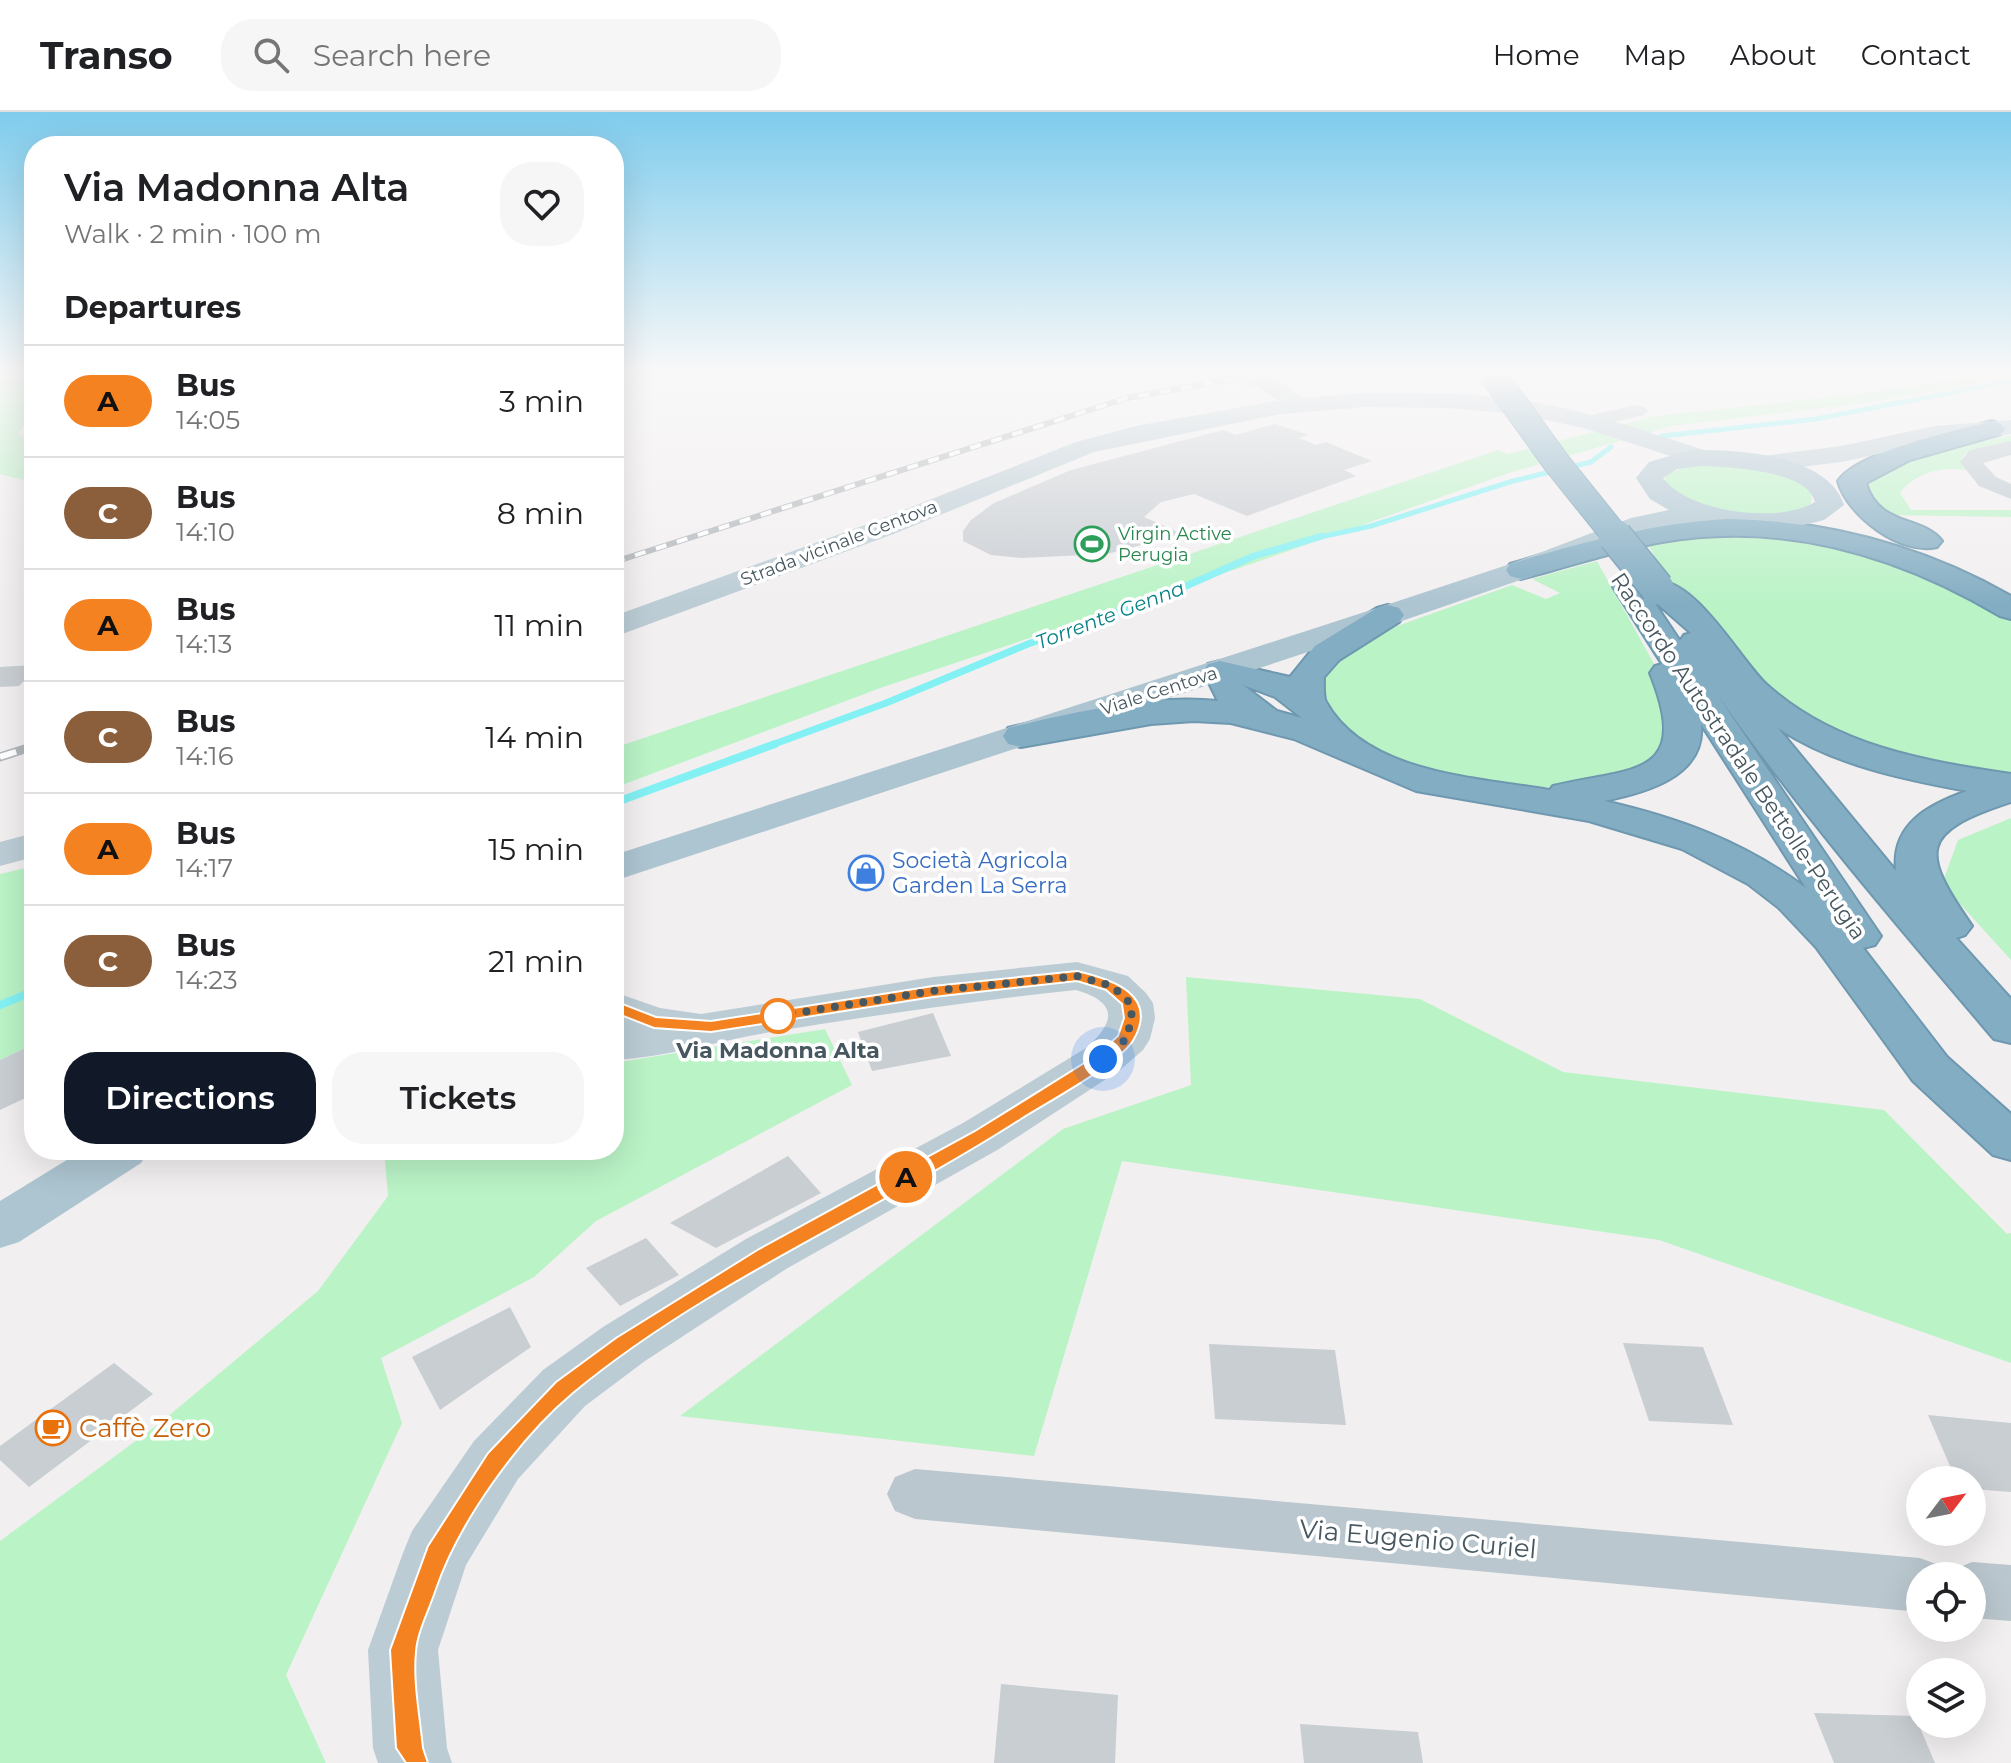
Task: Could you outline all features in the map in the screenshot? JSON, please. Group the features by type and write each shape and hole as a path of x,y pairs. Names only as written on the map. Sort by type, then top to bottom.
{"highway":[{"name":"Raccordo Autostradale Bettolle-Perugia","path":"1532,450 1640,591 1834,901 1924,1027 2011,1135"},
{"path":"1547,450 1640,591 1767,739 1887,887 2011,1028"},
{"path":"1928,450 1899,456 1864,471 1852,481 1853,495 1861,506 1876,517 1959,556 1997,577 2011,591"},
{"path":"1823,493 1855,522 1965,567 2011,599"},
{"path":"1789,521 1829,525 1918,547"},
{"path":"1521,570 1675,532 1720,528 1788,530 1886,551 1975,586 2011,609"},
{"path":"1640,591 1691,615 1753,691 1786,718 1822,738 1906,767 2011,787"},
{"path":"1508,796 1615,787 1648,777 1672,761 1683,744 1684,712 1675,688 1639,622 1640,591"},
{"path":"1307,702 1307,676 1327,653 1388,615"},
{"path":"1265,719 1231,697 1224,687 1220,671 1256,677 1279,685 1307,702 1340,744"},
{"path":"1021,736 1141,715 1196,710 1265,719 1340,744 1377,764 1421,780 1625,815 1671,829 1712,846 1758,872 1795,900 1834,943 1930,1069 2011,1142"},
{"path":"2011,787 1961,804 1929,823 1914,852 1918,878 1929,901 2011,998"}],"main road":[{"path":"1641,524 1656,482 1680,460 1702,458 1763,464 1823,493 1823,512 1789,521 1723,517 1698,511 1656,482"},
{"name":"Viale Centova","path":"624,866 1388,615 1521,570 1641,524 1679,517 1723,517"},
{"name":"Viale Centova","path":"624,892 674,851"},
{"path":"0,1227 107,1160"}],"street":[{"name":"Strada vicinale Centova","path":"624,623 886,527 1077,450"},
{"path":"1645,450 1656,482"},
{"name":"Strada vicinale Centova","path":"1686,450 1702,458"},
{"path":"1763,464 1857,450"},
{"path":"1984,450 1971,462 1976,474 2011,492"},
{"path":"1823,493 1823,468 1841,454"},
{"path":"0,854 24,848"},
{"path":"415,1763 410,1748 403,1650 436,1553 496,1460 564,1388 624,1344 766,1254 981,1136 1103,1059 1126,1039 1132,1018 1130,1003 1112,986 1077,976 933,991 624,1044"},
{"path":"624,1011 654,1023 711,1027"},
{"name":"Via Eugenio Curiel","path":"915,1494 1906,1584"},
{"path":"1986,1591 2011,1593"}],"green space":[{"path":"0,450 24,450 24,480 0,474"},
{"path":"1498,450 1508,454 1523,450 1588,450 1509,473 1260,561 883,687 624,784 624,745"},
{"path":"1940,450 1981,450 1966,453 1962,458 1966,470 1929,472 1913,480 1900,493 1911,510 2011,510 2011,517 1888,515 1869,499 1871,480 1902,461"},
{"path":"1689,465 1738,466 1772,471 1801,484 1812,495 1811,504 1783,513 1747,514 1695,504 1664,482 1666,475"},
{"path":"1705,534 1791,538 1878,553 1930,571 2011,617 2011,773 1936,766 1840,737 1789,707 1663,573 1649,546"},
{"path":"1597,561 1669,691 1672,741 1638,769 1577,788 1486,785 1401,763 1339,729 1324,695 1327,666 1375,634 1512,585 1546,599 1560,593 1532,579"},
{"path":"2011,818 2011,960 1942,884 1958,840"},
{"path":"24,868 24,1049 0,1060 0,874"},
{"path":"1186,977 1420,999 1563,1072 1884,1110 2007,1234 2011,1233 2011,1363 1659,1240 1122,1161 1034,1456 680,1416 1063,1129 1191,1085"},
{"path":"825,1029 852,1085 596,1221 534,1277 381,1358 402,1423 286,1675 326,1763 0,1763 0,1541 160,1423 318,1291 388,1196 385,1160 624,1160 624,1061"}],"building":[{"path":"1147,450 1345,450 1372,461 1344,470 1356,476 1247,516 1194,494 1161,502 1144,517 1182,534 1107,554 1021,558 991,555 963,541 963,531 971,520 994,503 1071,470"},
{"path":"24,666 24,681 19,686 0,687 0,667"},
{"path":"933,1013 951,1056 872,1071 858,1032"},
{"path":"24,1049 24,1099 0,1110 0,1060"},
{"path":"788,1156 821,1193 716,1248 670,1223"},
{"path":"646,1238 679,1275 620,1306 586,1268"},
{"path":"510,1307 531,1347 440,1410 412,1357"},
{"path":"1623,1343 1703,1347 1733,1425 1649,1421"},
{"path":"1209,1344 1335,1350 1346,1425 1215,1419"},
{"path":"114,1363 153,1394 29,1487 0,1460 0,1446"},
{"path":"1928,1415 2011,1423 2011,1492 1986,1490 1986,1466 1950,1466"},
{"path":"1001,1684 1118,1695 1115,1763 994,1763"},
{"path":"1814,1713 1906,1716 1906,1738 1924,1738 1935,1763 1834,1763"},
{"path":"1300,1724 1418,1732 1423,1763 1304,1763"}],"waterway":[{"name":"Torrente Genna","path":"1316,538 1371,526 1513,481 1591,462 1607,450"},
{"name":"Torrente Genna","path":"769,746 886,703 1028,644 1161,597 1254,556 1322,536"},
{"name":"Torrente Genna","path":"624,799 775,744"},
{"name":"Torrente Genna","path":"0,1005 24,995"}],"railway":[{"path":"624,559 964,450"},
{"path":"0,757 24,749"}],"bus line":[{"name":"A","path":"415,1763 410,1748 403,1650 436,1553 496,1460 564,1388 624,1344 766,1254 981,1136 1103,1059 1126,1039 1132,1018 1130,1003 1112,986 1077,976 933,991 711,1027 654,1023 624,1011"}],"place":[{"name":"Virgin Active Perugia","path":"1092,544"},
{"name":"Società Agricola Garden La Serra","path":"866,873"},
{"name":"Via Madonna Alta","path":"778,1016"},
{"name":"Caffè Zero","path":"53,1428"}],"route":[{"path":"778,1016 933,991 1077,976 1112,986 1130,1003 1132,1018 1126,1039 1103,1059"}]}
